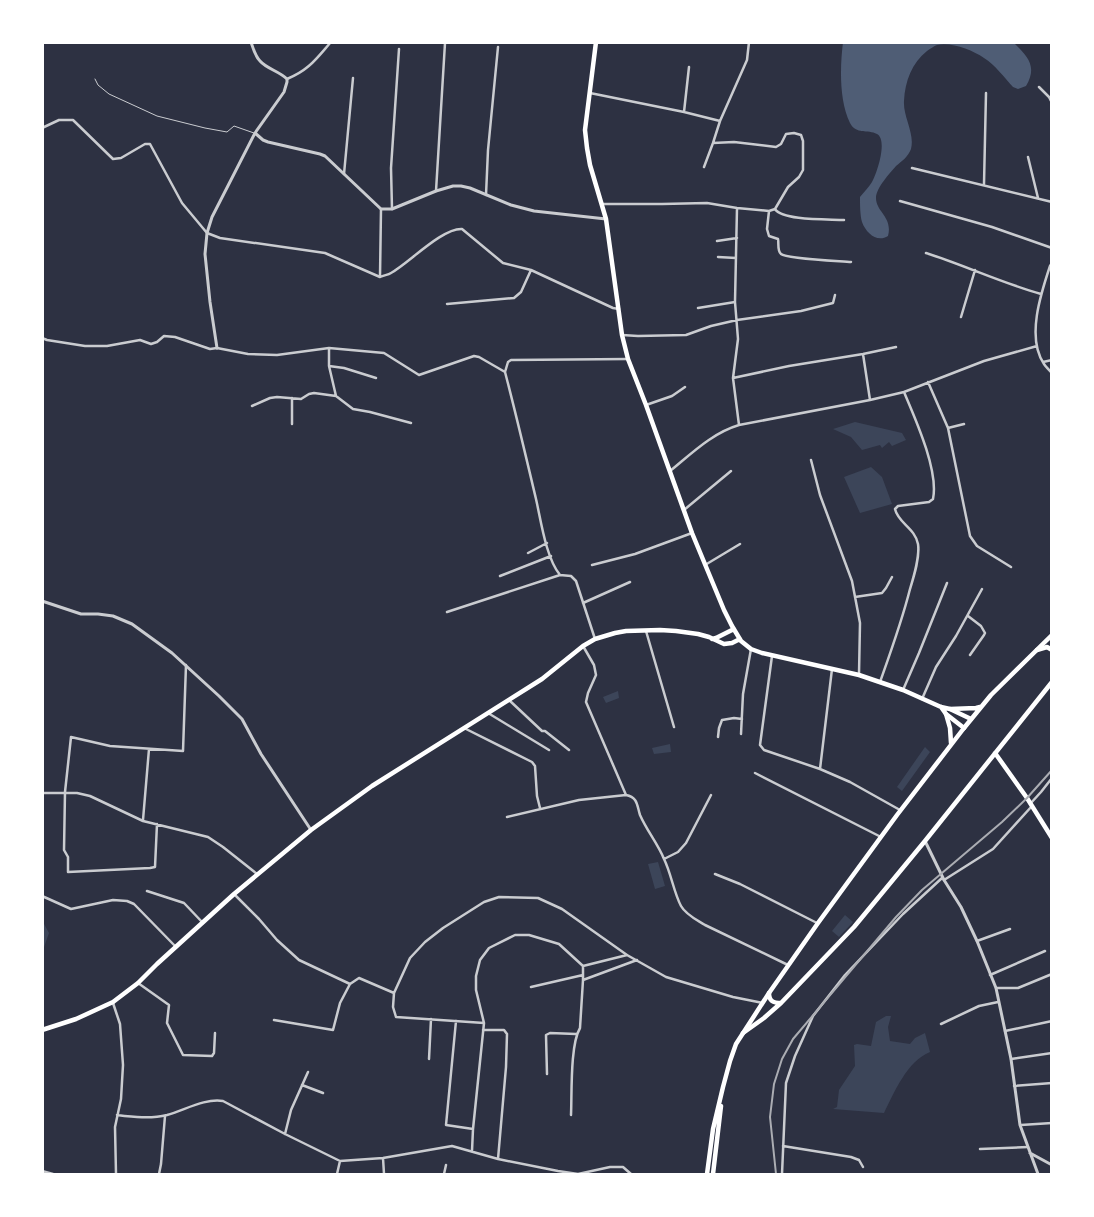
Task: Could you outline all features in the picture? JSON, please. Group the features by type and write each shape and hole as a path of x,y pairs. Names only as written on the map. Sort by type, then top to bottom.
{"main road":[{"path":"596,42 585,130 590,165 606,219 622,336 628,359 692,533 734,629 740,639 751,649 772,656 859,675 902,690 948,711 971,719"},
{"path":"712,639 734,629"},
{"path":"42,1030 76,1019 113,1002 138,983 257,874 311,830 372,786 542,679 583,646 615,633 646,630 687,632 724,644 740,639"},
{"path":"707,1174 713,1129 722,1087 736,1044 742,1034 818,923 900,810 951,744 982,706 1035,650 1052,635"},
{"path":"1035,650 1047,647 1052,650"},
{"path":"742,1034 781,1003 854,927 1052,682"},
{"path":"948,711 982,706"},
{"path":"948,711 964,728"},
{"path":"948,711 951,744"},
{"path":"995,753 1052,838"},
{"path":"769,993 772,1001 781,1003"},
{"path":"713,1174 722,1087"}],"street":[{"path":"217,348 205,254 207,233 212,217 255,133 284,92 287,79 283,74 264,65 260,61 251,42"},
{"path":"287,79 300,73 313,63 331,42"},
{"path":"704,167 720,121 747,60 749,42"},
{"path":"436,191 445,43"},
{"path":"486,195 488,150 498,47"},
{"path":"392,209 391,168 399,49"},
{"path":"684,112 688,67"},
{"path":"344,174 353,78"},
{"path":"1039,87 1052,103"},
{"path":"590,93 720,121"},
{"path":"984,184 986,93"},
{"path":"42,128 59,120 73,120 113,159 121,158 145,144 150,144 182,203 207,233 220,238 325,253 380,277 391,273 452,230 462,229 503,262 531,270 618,309"},
{"path":"255,133 268,142 325,156 381,209 392,209 436,191 453,186 461,186 511,206 534,211 606,219"},
{"path":"602,204 707,203 769,212 775,209 788,187 799,177 803,170 801,135 794,133 786,134 781,144 776,147 734,142 713,143"},
{"path":"1028,157 1038,198"},
{"path":"912,168 1052,202"},
{"path":"900,201 992,227 1052,248"},
{"path":"737,208 735,302 738,339 733,378 739,424"},
{"path":"380,277 381,209"},
{"path":"775,209 778,213 792,217 844,220"},
{"path":"769,212 767,229 769,236 778,239 781,254 792,257 851,262"},
{"path":"717,241 737,238"},
{"path":"926,253 1041,294"},
{"path":"718,257 736,258"},
{"path":"1052,264 1041,294 1035,325 1037,346 1043,363 1052,373"},
{"path":"447,304 514,298 520,292 531,270"},
{"path":"961,318 975,270"},
{"path":"622,336 686,335 711,326 737,320 801,311 833,303 835,295"},
{"path":"698,308 735,302"},
{"path":"42,338 85,346 107,346 140,340 151,344 164,336 175,337 210,349 217,348 248,354 277,355 329,348 384,354 419,375 474,356 504,372"},
{"path":"670,471 714,435 739,424 904,392 984,361 1037,346"},
{"path":"733,378 896,347"},
{"path":"329,348 328,366 336,396"},
{"path":"863,354 870,400"},
{"path":"560,575 554,568 547,543 504,372 508,362 511,360 628,359"},
{"path":"1043,363 1052,360"},
{"path":"328,366 344,368 376,378"},
{"path":"928,382 948,428 970,536 977,546 1011,567"},
{"path":"646,405 672,396 685,386"},
{"path":"880,683 902,619 915,571 917,555 918,543 913,532 900,519 895,508 929,502 933,500 934,494 932,473 923,440 904,392"},
{"path":"252,406 270,398 301,399 314,393 336,396 353,409 411,423"},
{"path":"292,398 292,424"},
{"path":"948,428 964,424"},
{"path":"811,460 820,495 852,582 860,623 859,675"},
{"path":"684,510 731,471"},
{"path":"592,565 635,554 692,533"},
{"path":"528,553 547,543"},
{"path":"705,565 740,544"},
{"path":"500,576 551,556"},
{"path":"447,612 560,575 571,576 576,581 595,640"},
{"path":"855,597 882,593 892,577"},
{"path":"583,603 630,582"},
{"path":"902,690 947,583"},
{"path":"922,699 936,667 982,590"},
{"path":"42,600 81,614 113,616 132,624 172,653 242,719 261,754 311,830"},
{"path":"968,616 981,626 985,632 970,656"},
{"path":"646,630 674,727"},
{"path":"583,646 594,665 596,674 586,702 626,796"},
{"path":"741,734 743,694 751,649"},
{"path":"772,656 760,745 764,750 820,769 850,782 900,810"},
{"path":"157,824 155,867 68,872 68,856 64,850 65,792 71,737 110,746 183,751 186,665"},
{"path":"820,769 832,669"},
{"path":"508,700 542,731 546,731 569,750"},
{"path":"487,713 549,750"},
{"path":"718,737 722,720 742,719"},
{"path":"463,728 532,762 535,766 537,796 540,808"},
{"path":"143,820 149,749"},
{"path":"756,773 880,838"},
{"path":"782,1174 786,1083 795,1056 813,1016 852,968 903,914 943,879 993,849 1052,778"},
{"path":"42,793 65,792 90,796 143,820 208,837 257,874"},
{"path":"507,817 579,800 631,796 635,799 640,814 664,859 682,908 705,925 788,965"},
{"path":"664,859 678,852 686,843 711,796"},
{"path":"925,841 943,879 961,907 996,988 1011,1059 1020,1125 1038,1174"},
{"path":"715,874 740,884 818,923"},
{"path":"147,891 184,903 203,922"},
{"path":"234,894 277,940 299,960 350,984"},
{"path":"42,896 71,909 113,900 127,901 134,904 176,947"},
{"path":"484,1023 396,1017 392,1007 394,993 410,958 425,942 484,902 499,898 538,898 562,909 627,955 666,977 733,997 763,1003"},
{"path":"977,942 1010,929"},
{"path":"472,1151 484,1023 476,990 476,976 480,960 489,948 514,935 529,934 558,944 583,966 580,1028 576,1034 573,1060 571,1115"},
{"path":"990,975 1045,952"},
{"path":"583,966 627,955"},
{"path":"583,980 637,960"},
{"path":"996,988 1018,988 1052,974"},
{"path":"531,987 583,975"},
{"path":"274,1020 333,1030 340,1003 350,984 359,978 394,993"},
{"path":"138,983 169,1005 167,1023 183,1055 212,1056 214,1053 215,1032"},
{"path":"113,1002 120,1024 122,1065 120,1098 115,1128 116,1174"},
{"path":"941,1024 979,1006 998,1002"},
{"path":"429,1059 431,1020"},
{"path":"456,1021 446,1126 473,1129"},
{"path":"1005,1031 1052,1021"},
{"path":"483,1030 504,1030 507,1034 498,1159"},
{"path":"547,1074 546,1035 550,1033 576,1034"},
{"path":"1011,1059 1052,1054"},
{"path":"285,1134 291,1110 308,1072"},
{"path":"1014,1086 1052,1084"},
{"path":"302,1085 323,1093"},
{"path":"117,1115 136,1118 165,1116 218,1100 340,1161 383,1158 452,1146 498,1159 558,1172 578,1174 610,1167 623,1167 631,1174"},
{"path":"159,1174 165,1116"},
{"path":"1020,1125 1052,1123"},
{"path":"783,1146 859,1160 863,1168"},
{"path":"980,1149 1028,1147"},
{"path":"1030,1152 1052,1164"},
{"path":"383,1158 384,1174"},
{"path":"337,1174 340,1161"},
{"path":"444,1174 446,1166"},
{"path":"42,1171 53,1174"}],"lane":[{"path":"95,79 98,86 109,94 157,116 227,132 234,126 255,133"}],"shaded area":[{"path":"843,42 1014,43 1027,57 1031,67 1031,73 1026,86 1018,89 1013,87 988,61 962,47 937,45 927,51 917,61 910,73 904,101 912,143 911,149 907,157 896,166 881,185 876,198 889,229 888,236 884,238 872,236 861,219 860,197 874,178 881,157 882,143 877,134 855,129 846,114 841,83"},
{"path":"855,422 902,433 906,440 892,446 889,442 882,448 880,445 862,450 851,437 833,429"},
{"path":"871,467 882,477 892,504 860,513 844,477"},
{"path":"618,691 619,698 606,703 603,697"},
{"path":"670,744 671,752 654,754 652,748"},
{"path":"925,747 930,752 902,791 897,787"},
{"path":"658,862 665,886 655,889 648,864"},
{"path":"845,915 853,922 839,937 832,931"},
{"path":"43,922 49,933 43,950"},
{"path":"886,1016 891,1016 888,1027 890,1041 910,1044 915,1038 925,1033 930,1052 922,1056 908,1070 884,1113 833,1109 837,1107 839,1090 855,1066 854,1045 871,1046 876,1022"}],"railway":[{"path":"776,1174 770,1117 774,1084 782,1059 793,1039 896,917 922,890 1002,822 1052,770"}]}
